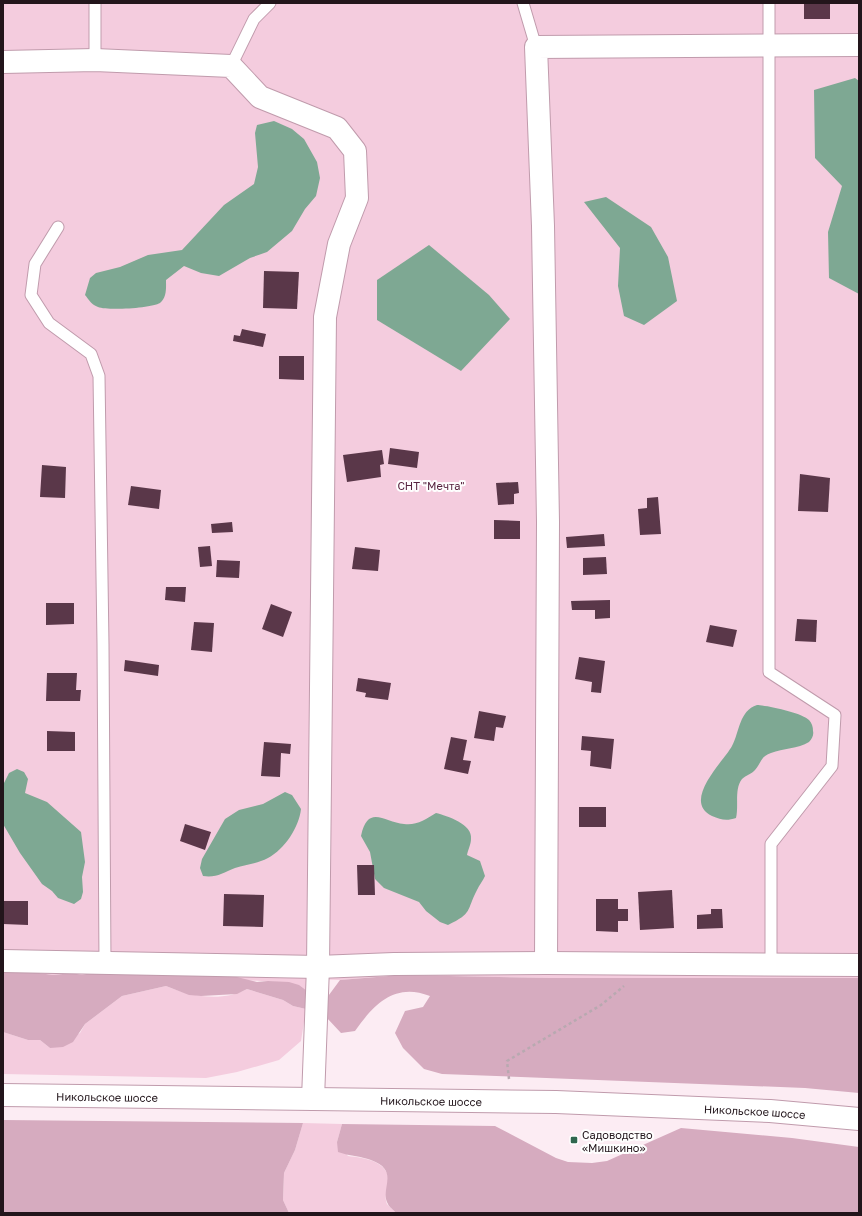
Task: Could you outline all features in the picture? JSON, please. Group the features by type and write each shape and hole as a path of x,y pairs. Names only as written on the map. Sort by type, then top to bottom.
{"street":[{"path":"546,963 548,522 543,226 536,47 769,47 859,45"},
{"path":"3,62 95,60 231,66 260,97 337,128 356,151 357,198 339,244 325,317 318,967 313,1099"},
{"path":"3,961 318,967 394,964 546,963 859,964"},
{"name":"Никольское шоссе","path":"3,1095 511,1102 770,1111 859,1119"}],"lane":[{"path":"95,3 95,60"},
{"path":"231,66 254,19 270,3"},
{"path":"524,3 536,47"},
{"path":"769,3 769,672 835,715 832,766 771,844 771,964"},
{"path":"58,227 35,264 31,295 49,324 91,354 99,376 105,962"}],"path":[{"path":"511,1102 507,1062 601,1005 652,963"}],"green space":[{"name":"СНТ \"Мечта\"","path":"3,3 859,3 859,978 549,978 401,975 340,980 307,979 307,991 278,982 245,980 225,974 108,969 82,975 72,973 53,975 3,968"},
{"path":"166,986 186,993 217,997 228,996 247,989 283,1000 293,1006 306,1009 301,1041 279,1060 237,1072 206,1078 3,1074 3,1032 28,1040 40,1040 50,1048 80,1033 85,1024 122,996"},
{"path":"303,1123 342,1124 337,1142 348,1156 376,1162 386,1171 388,1185 386,1202 396,1213 289,1213 283,1200 284,1173 295,1150"}],"shaded area":[{"path":"855,78 859,81 859,294 829,278 828,232 842,186 815,158 814,90"},
{"path":"274,121 292,129 304,139 317,162 320,178 316,196 305,209 292,231 267,252 250,258 219,276 201,273 184,266 166,280 166,292 164,298 160,303 155,305 140,308 111,309 94,305 85,295 90,278 96,273 120,267 148,255 182,250 224,205 254,184 258,167 255,133 257,125"},
{"path":"606,197 651,227 668,257 677,301 644,325 624,316 618,286 620,248 584,202"},
{"path":"429,245 489,295 510,319 461,371 377,320 377,280"},
{"path":"757,705 784,710 805,717 812,725 813,732 811,740 805,744 768,754 754,771 742,779 737,793 736,818 727,820 712,816 704,809 701,801 707,781 732,746 743,717 751,708"},
{"path":"17,769 24,772 28,779 25,793 47,802 81,832 85,862 82,877 83,892 81,899 74,904 58,898 52,891 42,884 20,853 3,824 3,785 9,773"},
{"path":"285,792 292,795 301,809 300,816 294,830 280,849 260,862 235,868 216,876 203,876 200,868 202,859 225,819 239,810 263,804"},
{"path":"436,813 464,825 468,829 471,834 471,843 467,855 480,861 485,876 468,911 462,917 448,925 440,922 426,911 419,902 384,888 375,879 370,852 361,836 364,826 368,820 373,817 378,817 397,823 413,824 421,822"},
{"path":"3,968 53,975 72,973 82,975 108,969 225,974 257,982 289,982 299,985 307,991 306,1009 293,1006 283,1000 247,989 237,994 201,996 189,995 166,986 122,996 85,1024 73,1042 63,1047 50,1048 40,1040 28,1040 3,1032"},
{"path":"401,975 549,978 859,978 859,1093 805,1088 442,1074 424,1069 403,1048 395,1033 405,1011 423,1007 430,996 418,992 406,992 386,998 370,1012 355,1031 341,1033 327,1018 326,999 340,980"},
{"path":"3,1120 303,1123 295,1150 284,1173 283,1200 289,1213 3,1213"},
{"path":"342,1124 495,1126 556,1158 568,1162 592,1163 607,1161 681,1128 792,1138 859,1147 859,1213 396,1213 389,1205 386,1198 387,1175 385,1169 380,1164 371,1160 338,1152 337,1142"}],"building":[{"path":"804,3 830,3 830,19 804,19"},
{"path":"264,271 299,272 297,309 263,308"},
{"path":"242,329 266,334 263,347 233,341 234,335 240,336"},
{"path":"279,356 304,356 304,380 279,379"},
{"path":"390,448 419,452 417,468 388,464"},
{"path":"382,450 384,464 380,465 381,477 347,482 343,455"},
{"path":"42,465 66,467 65,498 40,497"},
{"path":"800,474 830,478 828,512 798,511"},
{"path":"518,482 519,493 514,494 514,504 498,505 496,483"},
{"path":"131,486 161,490 159,509 128,505"},
{"path":"658,497 661,534 640,535 638,509 647,508 647,498"},
{"path":"494,520 520,521 520,539 494,539"},
{"path":"232,522 233,532 212,533 211,524"},
{"path":"604,534 605,546 567,548 566,537"},
{"path":"210,546 212,566 200,567 198,547"},
{"path":"355,547 380,550 378,571 352,569"},
{"path":"606,557 607,574 583,575 583,558"},
{"path":"217,560 240,561 239,578 216,577"},
{"path":"166,587 186,587 185,602 165,600"},
{"path":"610,600 610,618 595,619 595,610 572,610 571,601"},
{"path":"46,603 74,603 74,624 46,625"},
{"path":"271,604 292,612 283,637 262,629"},
{"path":"797,619 817,620 816,642 795,641"},
{"path":"194,622 214,623 212,652 191,650"},
{"path":"710,625 737,630 733,647 706,642"},
{"path":"579,657 605,661 601,693 591,692 592,682 575,679"},
{"path":"125,660 159,665 158,676 124,671"},
{"path":"47,673 77,673 76,690 81,690 80,701 46,701"},
{"path":"358,678 391,683 388,700 365,697 366,693 356,691"},
{"path":"479,711 506,716 503,728 496,727 494,741 474,738"},
{"path":"47,731 75,732 75,751 47,751"},
{"path":"582,736 614,739 611,769 590,766 591,751 581,750"},
{"path":"451,737 467,740 463,760 471,761 468,774 444,769"},
{"path":"264,742 291,744 290,754 281,753 280,777 261,776"},
{"path":"579,807 606,807 606,827 579,827"},
{"path":"185,824 211,832 205,850 180,841"},
{"path":"357,865 374,865 375,895 358,895"},
{"path":"672,890 674,928 640,930 638,892"},
{"path":"224,894 264,895 263,927 223,926"},
{"path":"596,899 618,899 618,909 628,909 628,921 618,921 618,932 596,931"},
{"path":"3,901 28,901 28,925 3,924"},
{"path":"711,909 722,909 723,928 697,929 697,915 711,914"}],"place":[{"name":"Садоводство «Мишкино»","path":"574,1140"}]}
